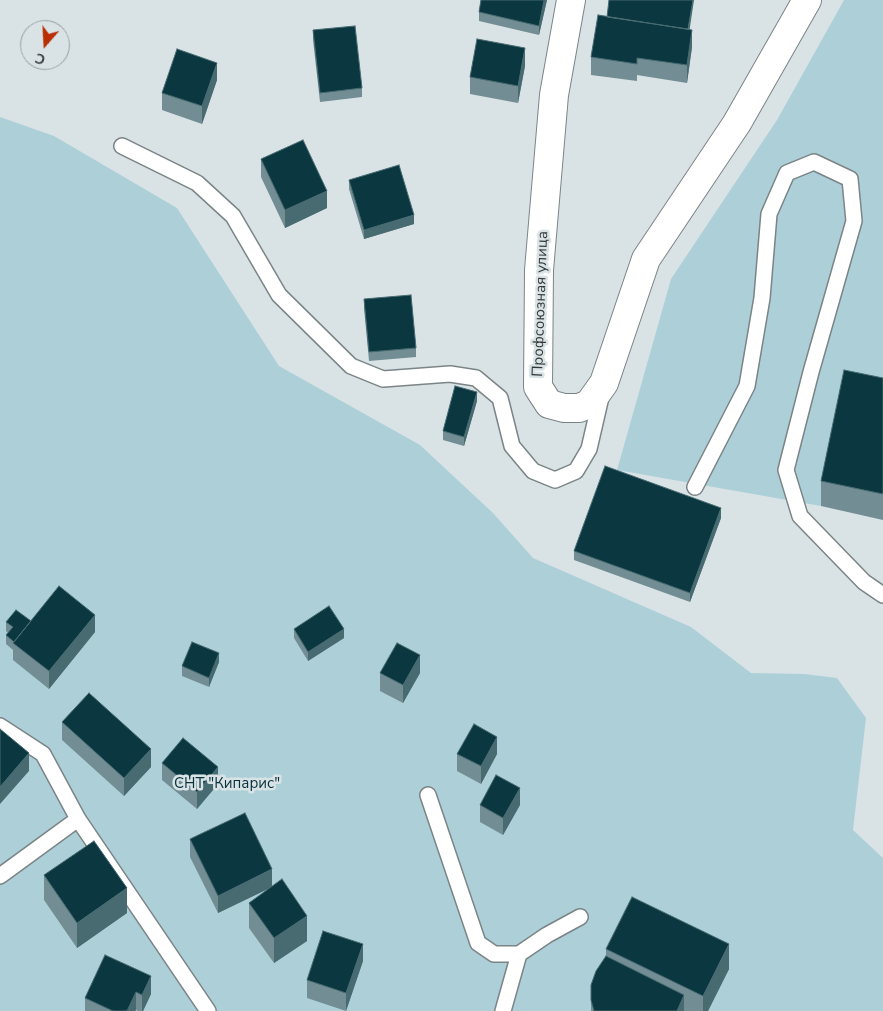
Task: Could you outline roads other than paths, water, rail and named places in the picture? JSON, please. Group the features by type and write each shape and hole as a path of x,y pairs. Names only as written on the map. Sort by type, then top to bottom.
{"street":[{"name":"Профсоюзная улица","path":"571,0 553,105 539,270 538,387 549,404 564,408 579,408 589,404 604,383 646,259 737,123 807,0"}],"lane":[{"path":"122,146 197,183 233,216 279,295 351,366 383,379 450,374 476,378 500,398 512,446 533,471 555,480 576,472 589,450 604,383"},
{"path":"695,487 747,386 762,298 769,214 787,173 814,162 850,179 854,221 786,470 800,516 864,582 883,595"},
{"path":"0,726 42,754 78,819 208,1011"},
{"path":"428,795 478,943 494,954 519,954 547,935 580,917"},
{"path":"0,876 78,819"},
{"path":"503,1011 519,954"}],"park label":[{"name":"СНТ \"Кипарис\"","path":"227,784"}]}
